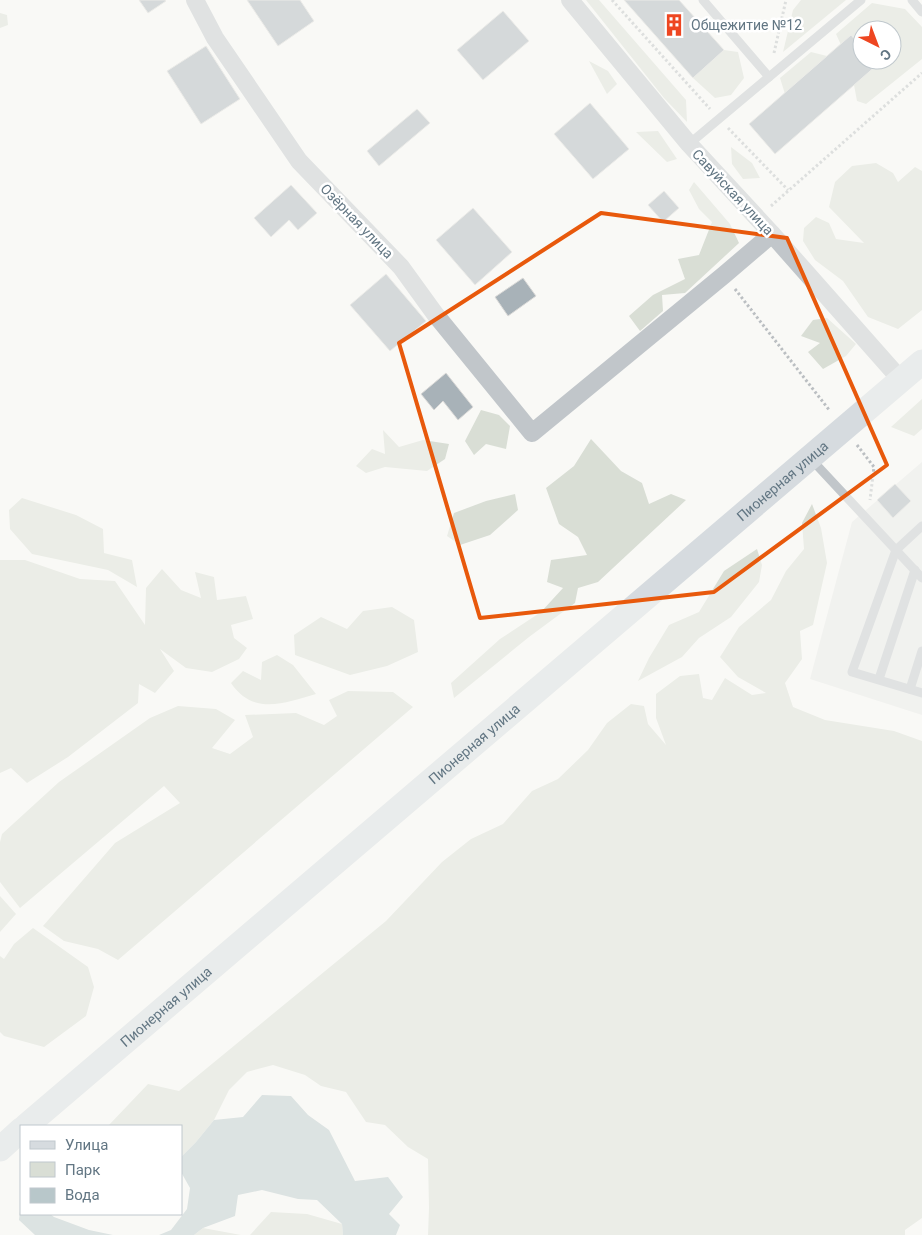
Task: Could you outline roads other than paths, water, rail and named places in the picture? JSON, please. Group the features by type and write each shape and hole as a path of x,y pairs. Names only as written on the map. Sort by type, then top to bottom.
{"main road":[{"name":"Пионерная улица","path":"27,1125 922,362"},
{"path":"0,1149 20,1131"}],"street":[{"name":"Озёрная улица","path":"195,0 215,38 299,161 401,267 435,314 532,433 772,234"},
{"name":"Савуйская улица","path":"570,0 689,144 772,234 901,380"}],"lane":[{"path":"703,0 769,76"},
{"path":"689,144 861,0"},
{"path":"912,0 922,12"},
{"path":"809,457 922,578"},
{"path":"922,526 896,550 852,672 922,693"},
{"path":"878,679 915,570"},
{"path":"910,689 922,651"}],"water":[{"path":"262,1095 291,1096 308,1115 329,1130 355,1181 388,1177 403,1197 389,1214 400,1225 396,1235 343,1235 342,1224 317,1200 298,1199 262,1190 238,1195 235,1216 203,1228 194,1235 159,1235 171,1230 187,1209 190,1188 182,1174 182,1156 214,1120 243,1117"},
{"path":"20,1211 20,1215 51,1215 89,1230 113,1235 35,1235 19,1220"}],"place":[{"name":"Общежитие №12","path":"674,25"}]}
